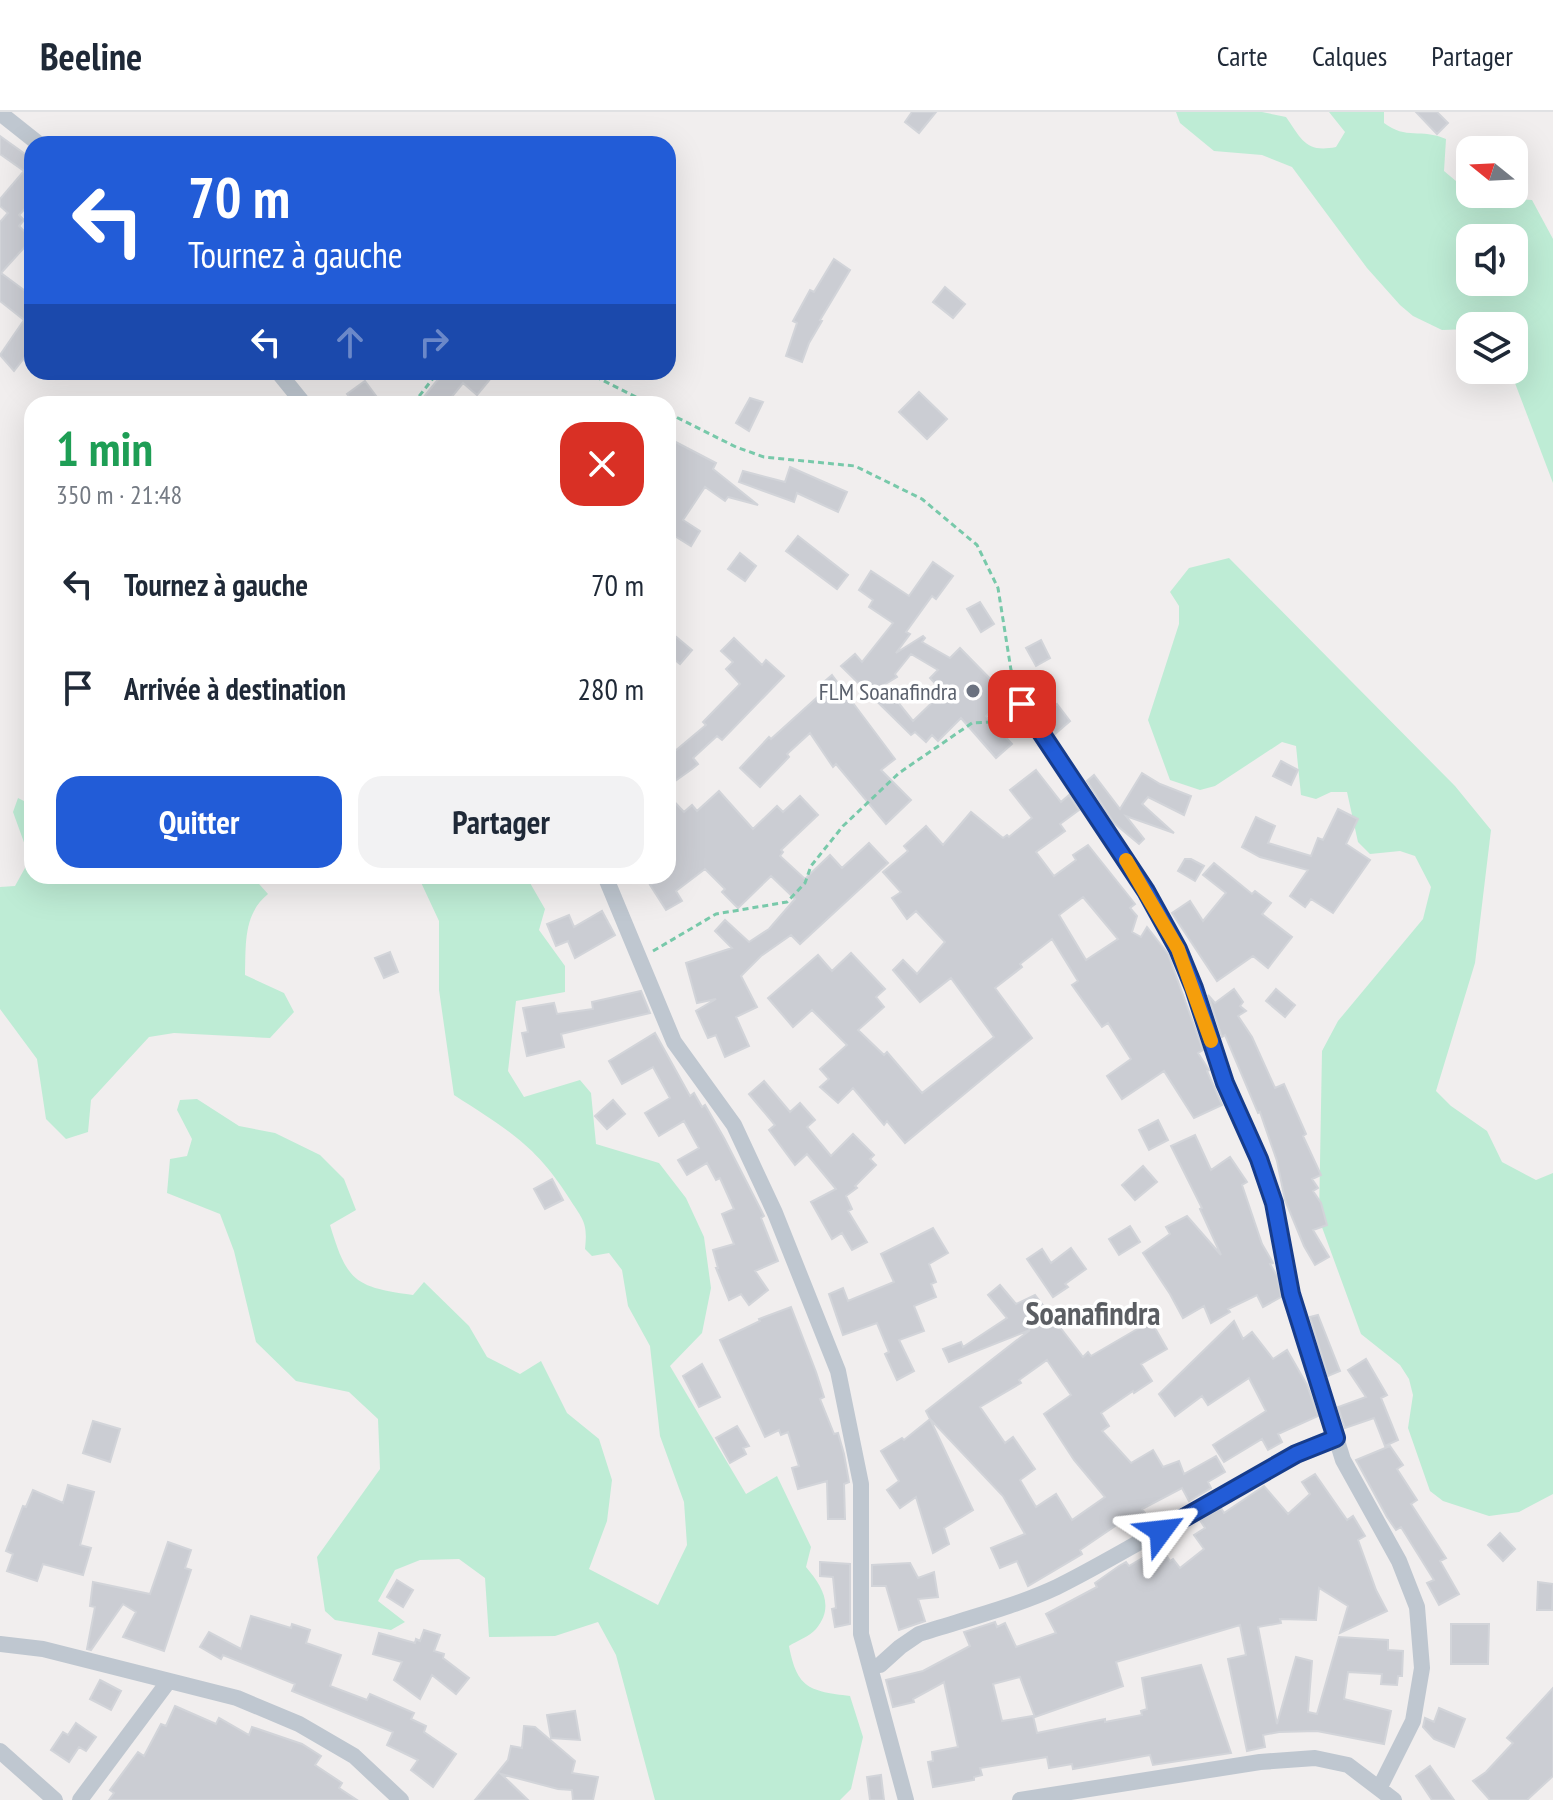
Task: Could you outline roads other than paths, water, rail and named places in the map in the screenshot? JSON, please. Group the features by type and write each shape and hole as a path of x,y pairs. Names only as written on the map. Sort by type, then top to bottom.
{"street":[{"path":"0,113 29,136"},
{"path":"284,380 298,396"},
{"path":"1022,704 1146,891 1178,949 1225,1083 1259,1159 1274,1203 1291,1294 1343,1460 1399,1561 1417,1607 1422,1668 1413,1721 1380,1787"},
{"path":"608,884 674,1042 734,1125 775,1213 838,1371 861,1484 861,1634 906,1800"},
{"path":"880,1665 919,1634 1054,1588 1296,1454 1336,1438"},
{"path":"0,1644 43,1649 237,1698 299,1724 354,1756 401,1800"},
{"path":"80,1800 168,1682"},
{"path":"0,1751 55,1800"},
{"path":"1020,1800 1260,1762 1315,1758 1348,1765 1394,1800"}],"place":[{"name":"FLM Soanafindra","path":"973,691"}],"district":[{"name":"Soanafindra","path":"1093,1313"}]}
